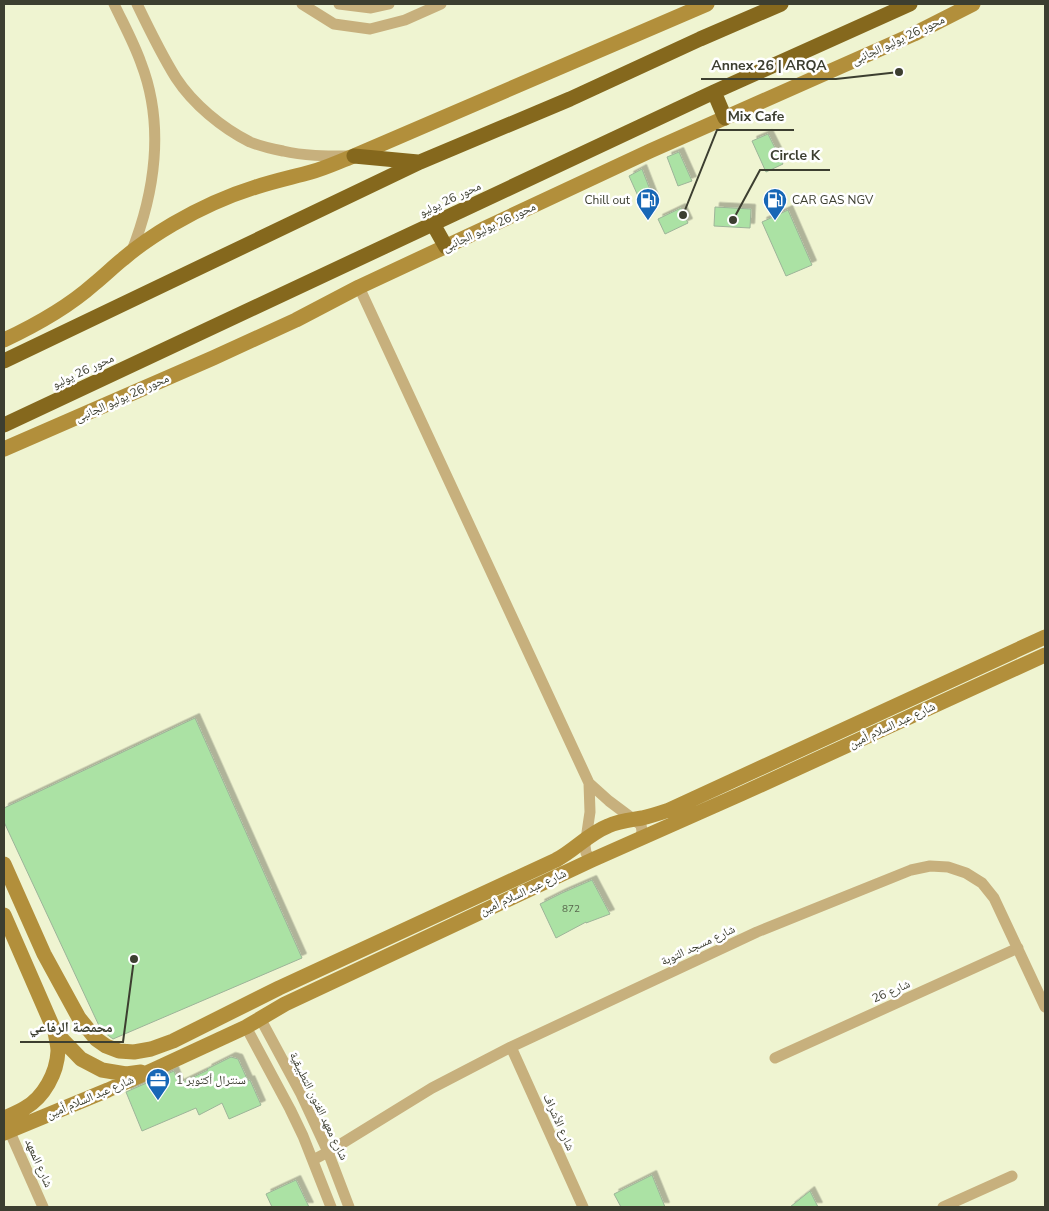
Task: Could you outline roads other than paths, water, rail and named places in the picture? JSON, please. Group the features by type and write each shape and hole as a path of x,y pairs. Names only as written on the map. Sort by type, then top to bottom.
{"highway":[{"path":"4,361 420,162 570,100 700,39 781,4"},
{"name":"محور 26 يوليو","path":"4,425 714,92 910,4"},
{"path":"714,92 726,118"},
{"path":"354,156 420,162"},
{"path":"433,224 446,247"}],"street":[{"path":"131,252 150,193 155,136 151,99 142,63 116,8 132,4"},
{"path":"137,4 160,52 177,80 198,105 223,126 252,142 284,152 312,156 354,156"},
{"path":"302,4 334,24 370,29 405,20 435,5"},
{"path":"339,4 371,8 389,4"},
{"path":"4,340 30,328 63,308 94,285 131,252 199,210 269,183 312,172 354,156 707,4"},
{"name":"محور 26 يوليو الجانبى","path":"4,449 296,320 359,287 650,151 914,34 973,4"},
{"path":"359,287 589,783 590,812 585,846 586,853 592,860"},
{"name":"شارع عبد السلام أمين","path":"24,908 44,954 80,1018 96,1038 106,1046 118,1051 134,1052 151,1049 173,1041 288,984 556,860 576,848 587,837 609,825 669,810 1045,637"},
{"name":"شارع عبد السلام أمين","path":"6,1127 108,1090 153,1070 246,1027 285,1004 592,860 1044,658"},
{"path":"869,718 874,733"},
{"path":"589,783 609,801 638,822 642,828 640,840"},
{"path":"4,864 24,908 4,916 55,1032 81,1059 102,1070 126,1074 153,1070"},
{"name":"شارع مسجد التوبة","path":"313,1160 432,1088 511,1047 756,932 911,870 930,866 948,867 966,873 982,883 994,898 1045,1007"},
{"name":"شارع 26","path":"775,1058 1018,948"},
{"name":"شارع معهد الفنون التطبيقية","path":"260,1018 301,1094 328,1152 349,1207"},
{"path":"246,1027 290,1109 313,1160 331,1207"},
{"name":"شارع عبد السلام أمين","path":"6,1127 39,1097 45,1089 54,1071 56,1062 58,1050 55,1032"},
{"name":"شارع الأشراف","path":"511,1047 582,1207"},
{"name":"شارع المعهد","path":"6,1127 43,1207"},
{"path":"943,1207 1012,1176"}],"place":[{"name":"Annex 26 | ARQA","path":"899,72"},
{"name":"Mix Cafe","path":"683,215"},
{"name":"Circle K","path":"733,220"},
{"name":"Chill out","path":"648,221"},
{"name":"CAR GAS NGV","path":"775,221"},
{"name":"محمصة الرفاعي","path":"134,959"},
{"name":"سنترال أكتوبر 1","path":"158,1101"}]}
